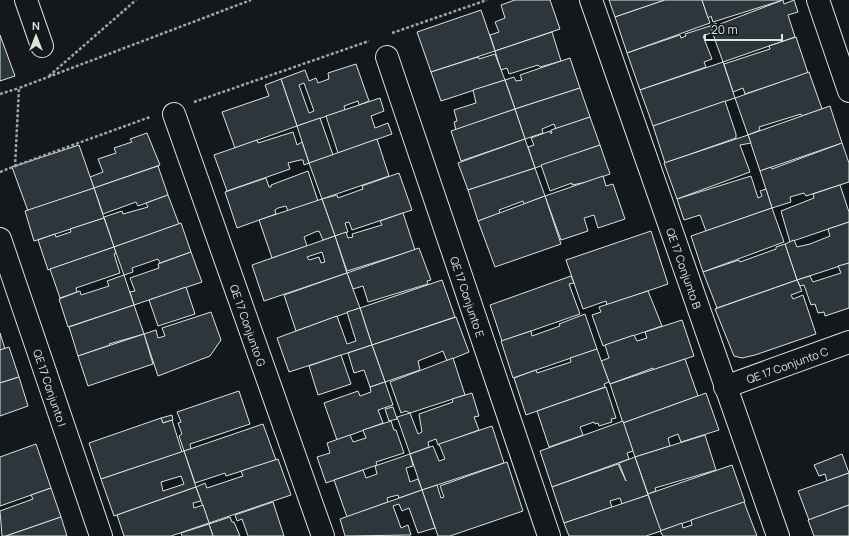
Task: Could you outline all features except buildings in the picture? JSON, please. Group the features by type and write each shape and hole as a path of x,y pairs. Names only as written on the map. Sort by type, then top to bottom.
{"street":[{"path":"26,0 42,46"},
{"name":"QE 17 Conjunto B","path":"591,0 778,536"},
{"path":"818,0 849,91"},
{"name":"QE 17 Conjunto E","path":"387,57 549,536"},
{"name":"QE 17 Conjunto G","path":"181,109 324,536"},
{"name":"QE 17 Conjunto I","path":"0,239 101,536"},
{"name":"QE 17 Conjunto C","path":"725,387 849,342"}],"path":[{"path":"47,78 136,0"},
{"path":"0,94 47,78 250,0"},
{"path":"390,34 486,0"},
{"path":"181,109 375,39"},
{"path":"15,166 19,88"},
{"path":"0,172 151,117"}]}
